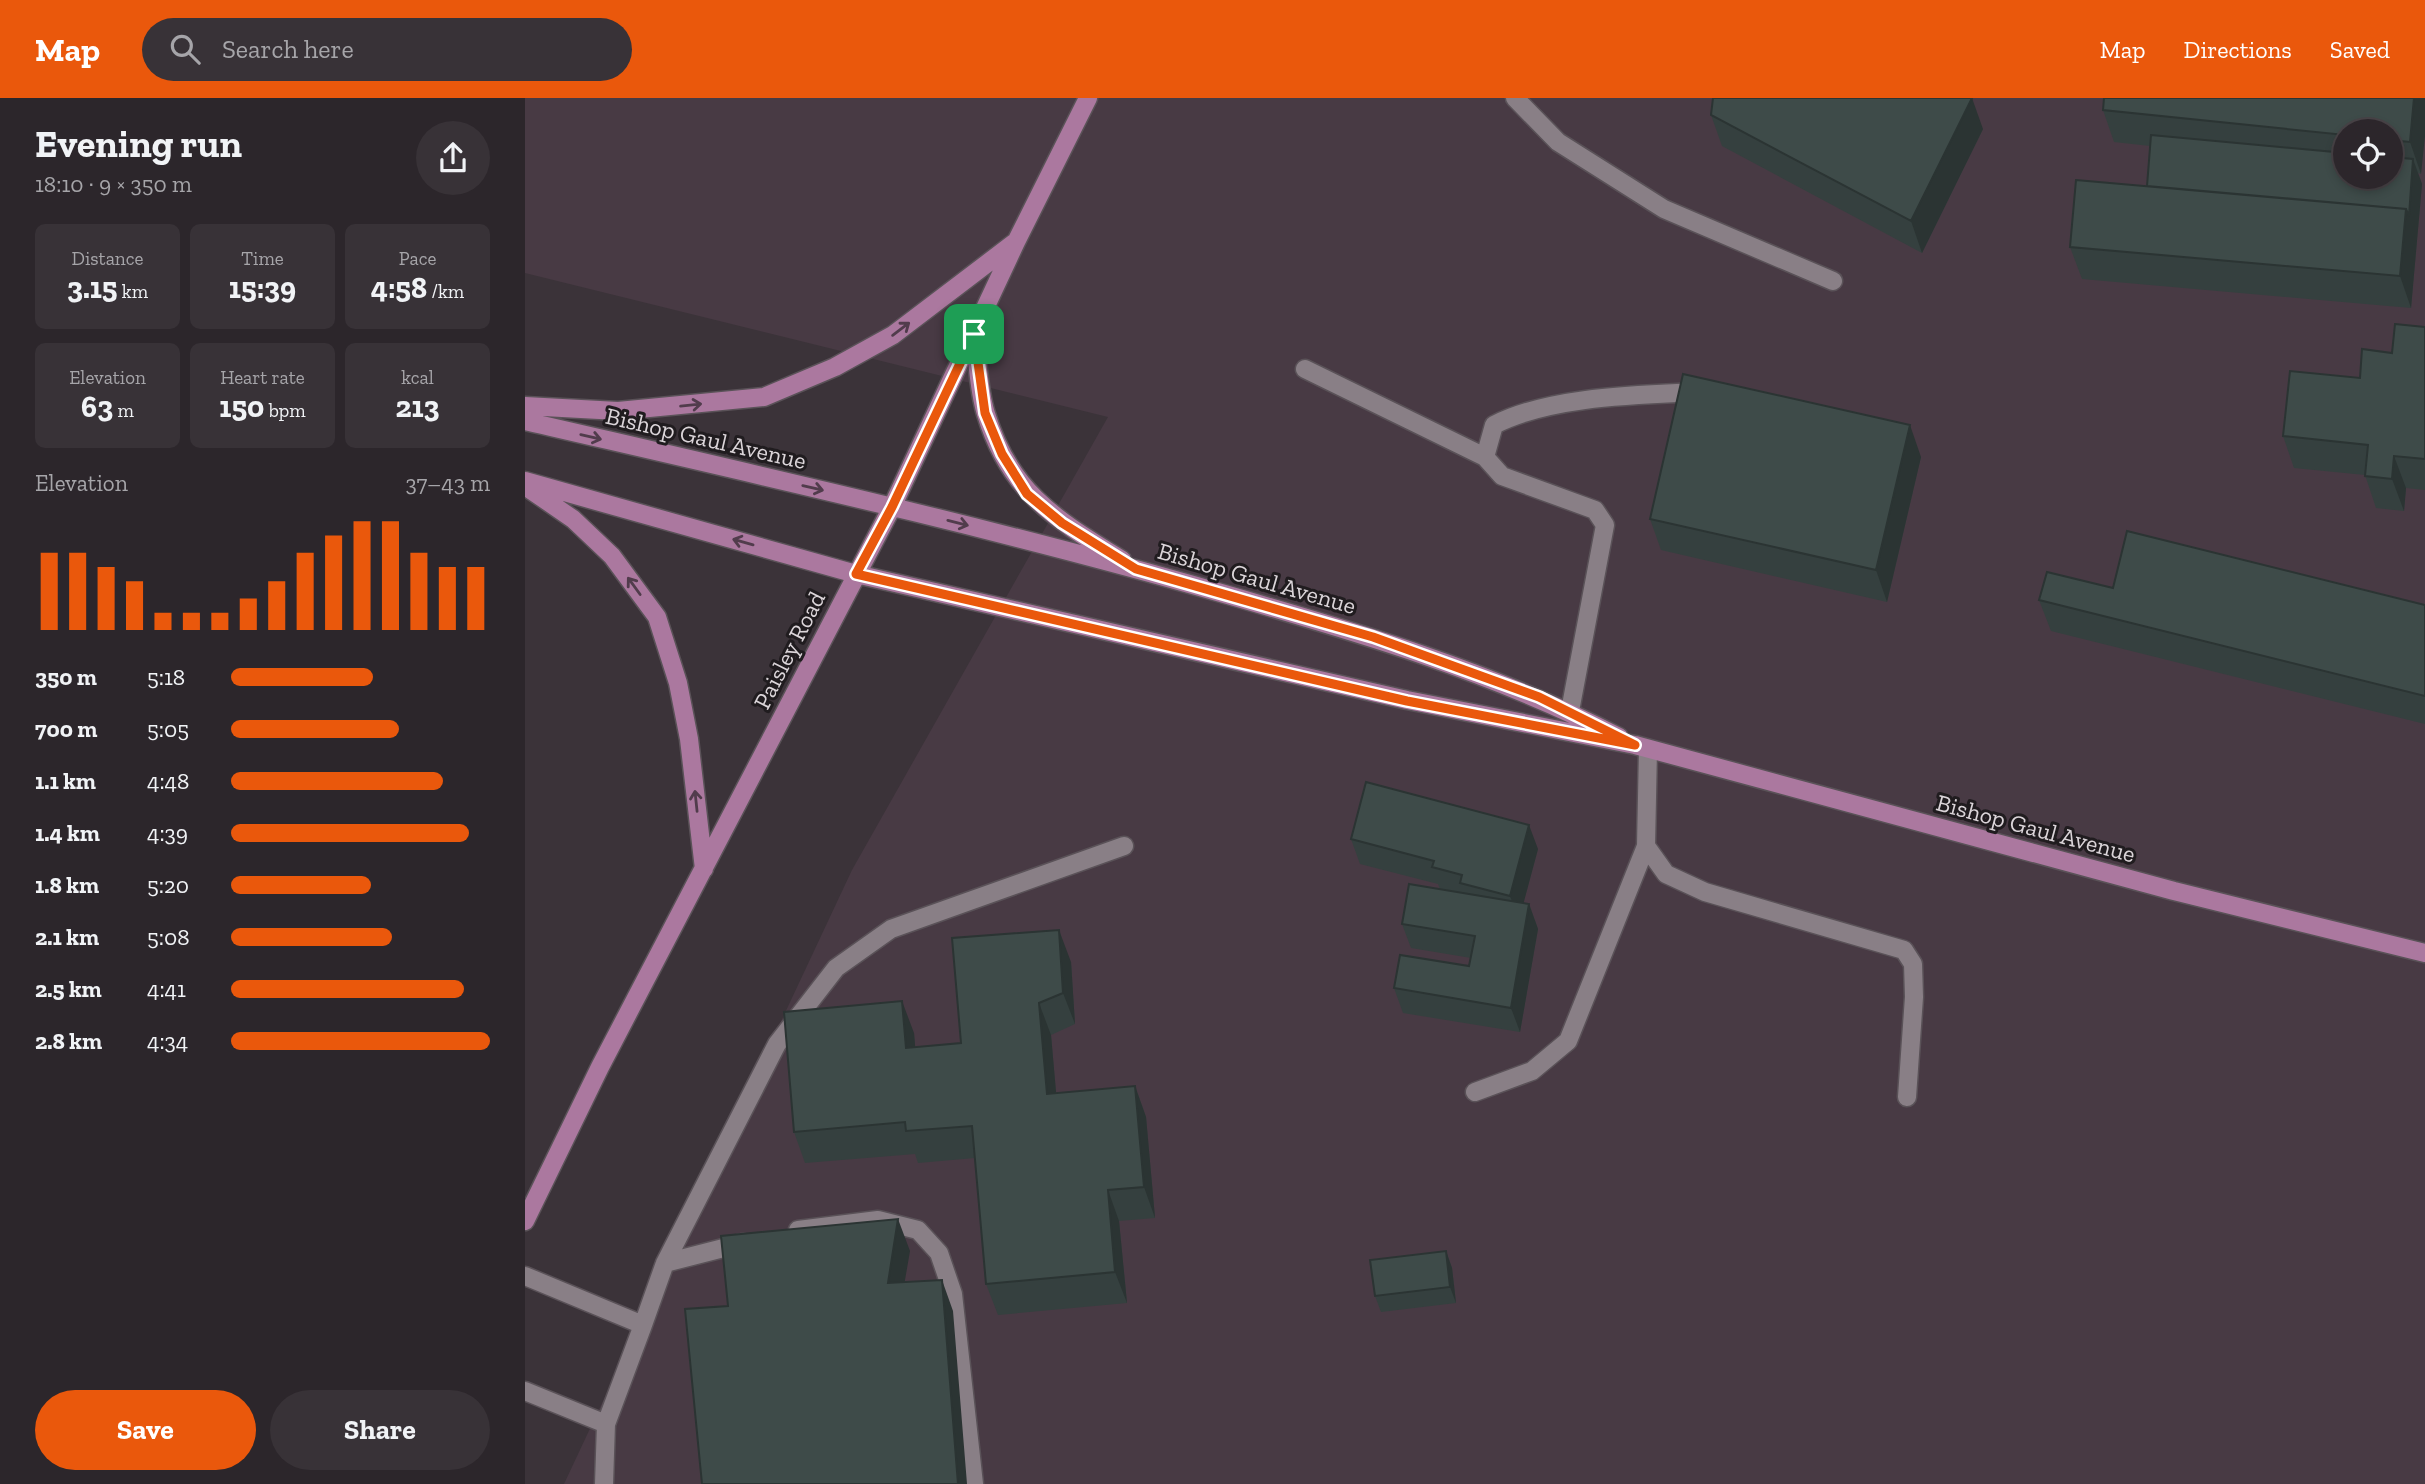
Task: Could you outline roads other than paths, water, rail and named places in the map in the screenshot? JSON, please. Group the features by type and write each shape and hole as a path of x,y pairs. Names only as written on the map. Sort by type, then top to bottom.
{"main road":[{"name":"Paisley Road","path":"525,1221 600,1067 892,507 1016,242 1089,98"},
{"path":"525,406 618,411 764,397 835,368 893,335 1016,242"},
{"path":"974,334 985,413 1002,454 1027,494 1062,523 1136,569"},
{"name":"Bishop Gaul Avenue","path":"525,421 892,507 1136,569 1373,637 1570,711 1641,747"},
{"path":"525,484 573,519 612,556 657,617 678,683 689,739 704,869"},
{"name":"Bishop Gaul Avenue","path":"525,484 856,574 1407,701 1641,747 2161,887 2425,953"}],"lane":[{"path":"1515,98 1558,142 1664,209 1833,281"},
{"path":"1305,369 1485,457 1502,476 1595,510 1605,525 1570,711"},
{"path":"1485,457 1494,425 1515,414 1616,396 1712,391"},
{"path":"1475,1092 1532,1070 1568,1041 1646,846 1641,747"},
{"path":"604,1484 607,1424 665,1263 777,1044 836,968 891,929 1124,846"},
{"path":"1646,846 1666,874 1705,892 1904,950 1913,964 1914,997 1907,1097"},
{"path":"786,1233 878,1220 918,1230 939,1253 953,1294 974,1484"},
{"path":"665,1263 759,1239"},
{"path":"525,1276 643,1325"},
{"path":"525,1391 607,1424"}]}
